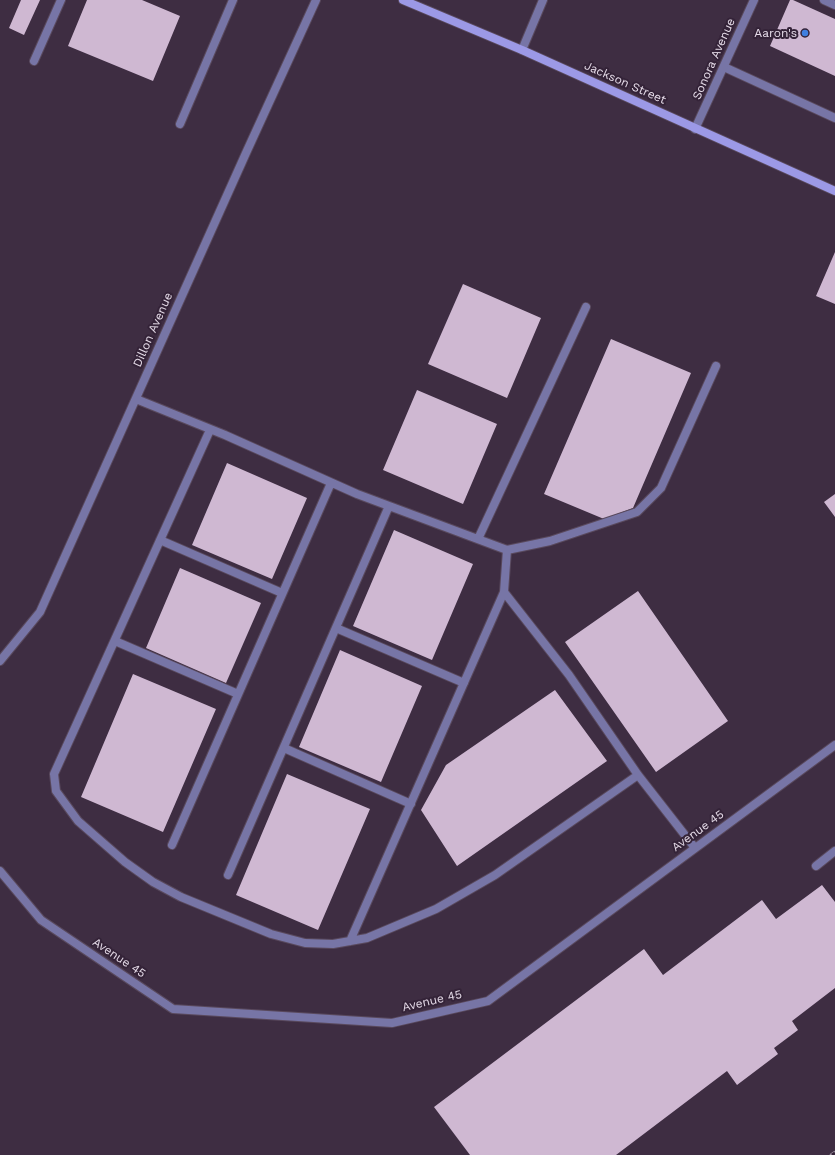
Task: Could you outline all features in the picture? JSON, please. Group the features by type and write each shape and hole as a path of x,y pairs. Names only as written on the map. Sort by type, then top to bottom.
{"main road":[{"name":"Jackson Street","path":"403,0 522,50 835,191"}],"street":[{"path":"34,60 61,0"},
{"path":"180,124 233,0"},
{"name":"Dillon Avenue","path":"0,661 40,612 316,0"},
{"path":"522,50 543,0"},
{"name":"Sonora Avenue","path":"695,129 754,0"},
{"path":"824,0 835,5"},
{"path":"724,67 835,118"},
{"path":"478,539 586,307"},
{"path":"136,399 389,506 507,550 550,541 638,512 661,488 716,366"},
{"path":"210,430 54,774 56,791 78,821 125,862 153,882 181,897 271,934 305,943 333,944 367,938 436,909 495,875 638,775"},
{"path":"172,845 331,482"},
{"path":"228,875 389,506"},
{"path":"160,540 282,593"},
{"path":"350,941 504,592 507,550"},
{"path":"504,592 569,675 638,775 695,848"},
{"path":"336,628 464,683"},
{"path":"115,641 238,694"},
{"name":"Avenue 45","path":"0,871 41,920 173,1009 392,1023 488,1001 835,745"},
{"path":"284,748 410,804"},
{"path":"816,866 835,851"}],"building":[{"path":"21,0 40,0 24,35 9,28"},
{"path":"87,0 142,0 180,16 153,81 68,46"},
{"name":"Aaron's","path":"790,0 835,19 835,76 770,46"},
{"path":"835,252 835,304 816,296"},
{"path":"463,284 541,318 507,398 428,364"},
{"path":"611,339 691,373 633,508 604,519 544,494"},
{"path":"417,390 497,424 463,504 383,470"},
{"path":"227,463 307,498 272,579 192,545"},
{"path":"835,494 835,517 824,502"},
{"path":"394,530 473,564 432,660 353,626"},
{"path":"180,568 261,603 226,683 146,648"},
{"path":"638,591 728,721 656,772 565,642"},
{"path":"340,650 422,686 381,782 299,747"},
{"path":"133,674 216,709 163,832 81,797"},
{"path":"555,690 607,761 457,866 421,810 446,765"},
{"path":"287,774 370,809 318,930 236,895"},
{"path":"822,885 835,902 835,988 792,1021 798,1030 774,1048 778,1054 737,1085 727,1071 616,1155 470,1155 434,1107 644,949 663,975 762,900 776,919"}],"place":[{"name":"Aaron's","path":"805,33"}]}
